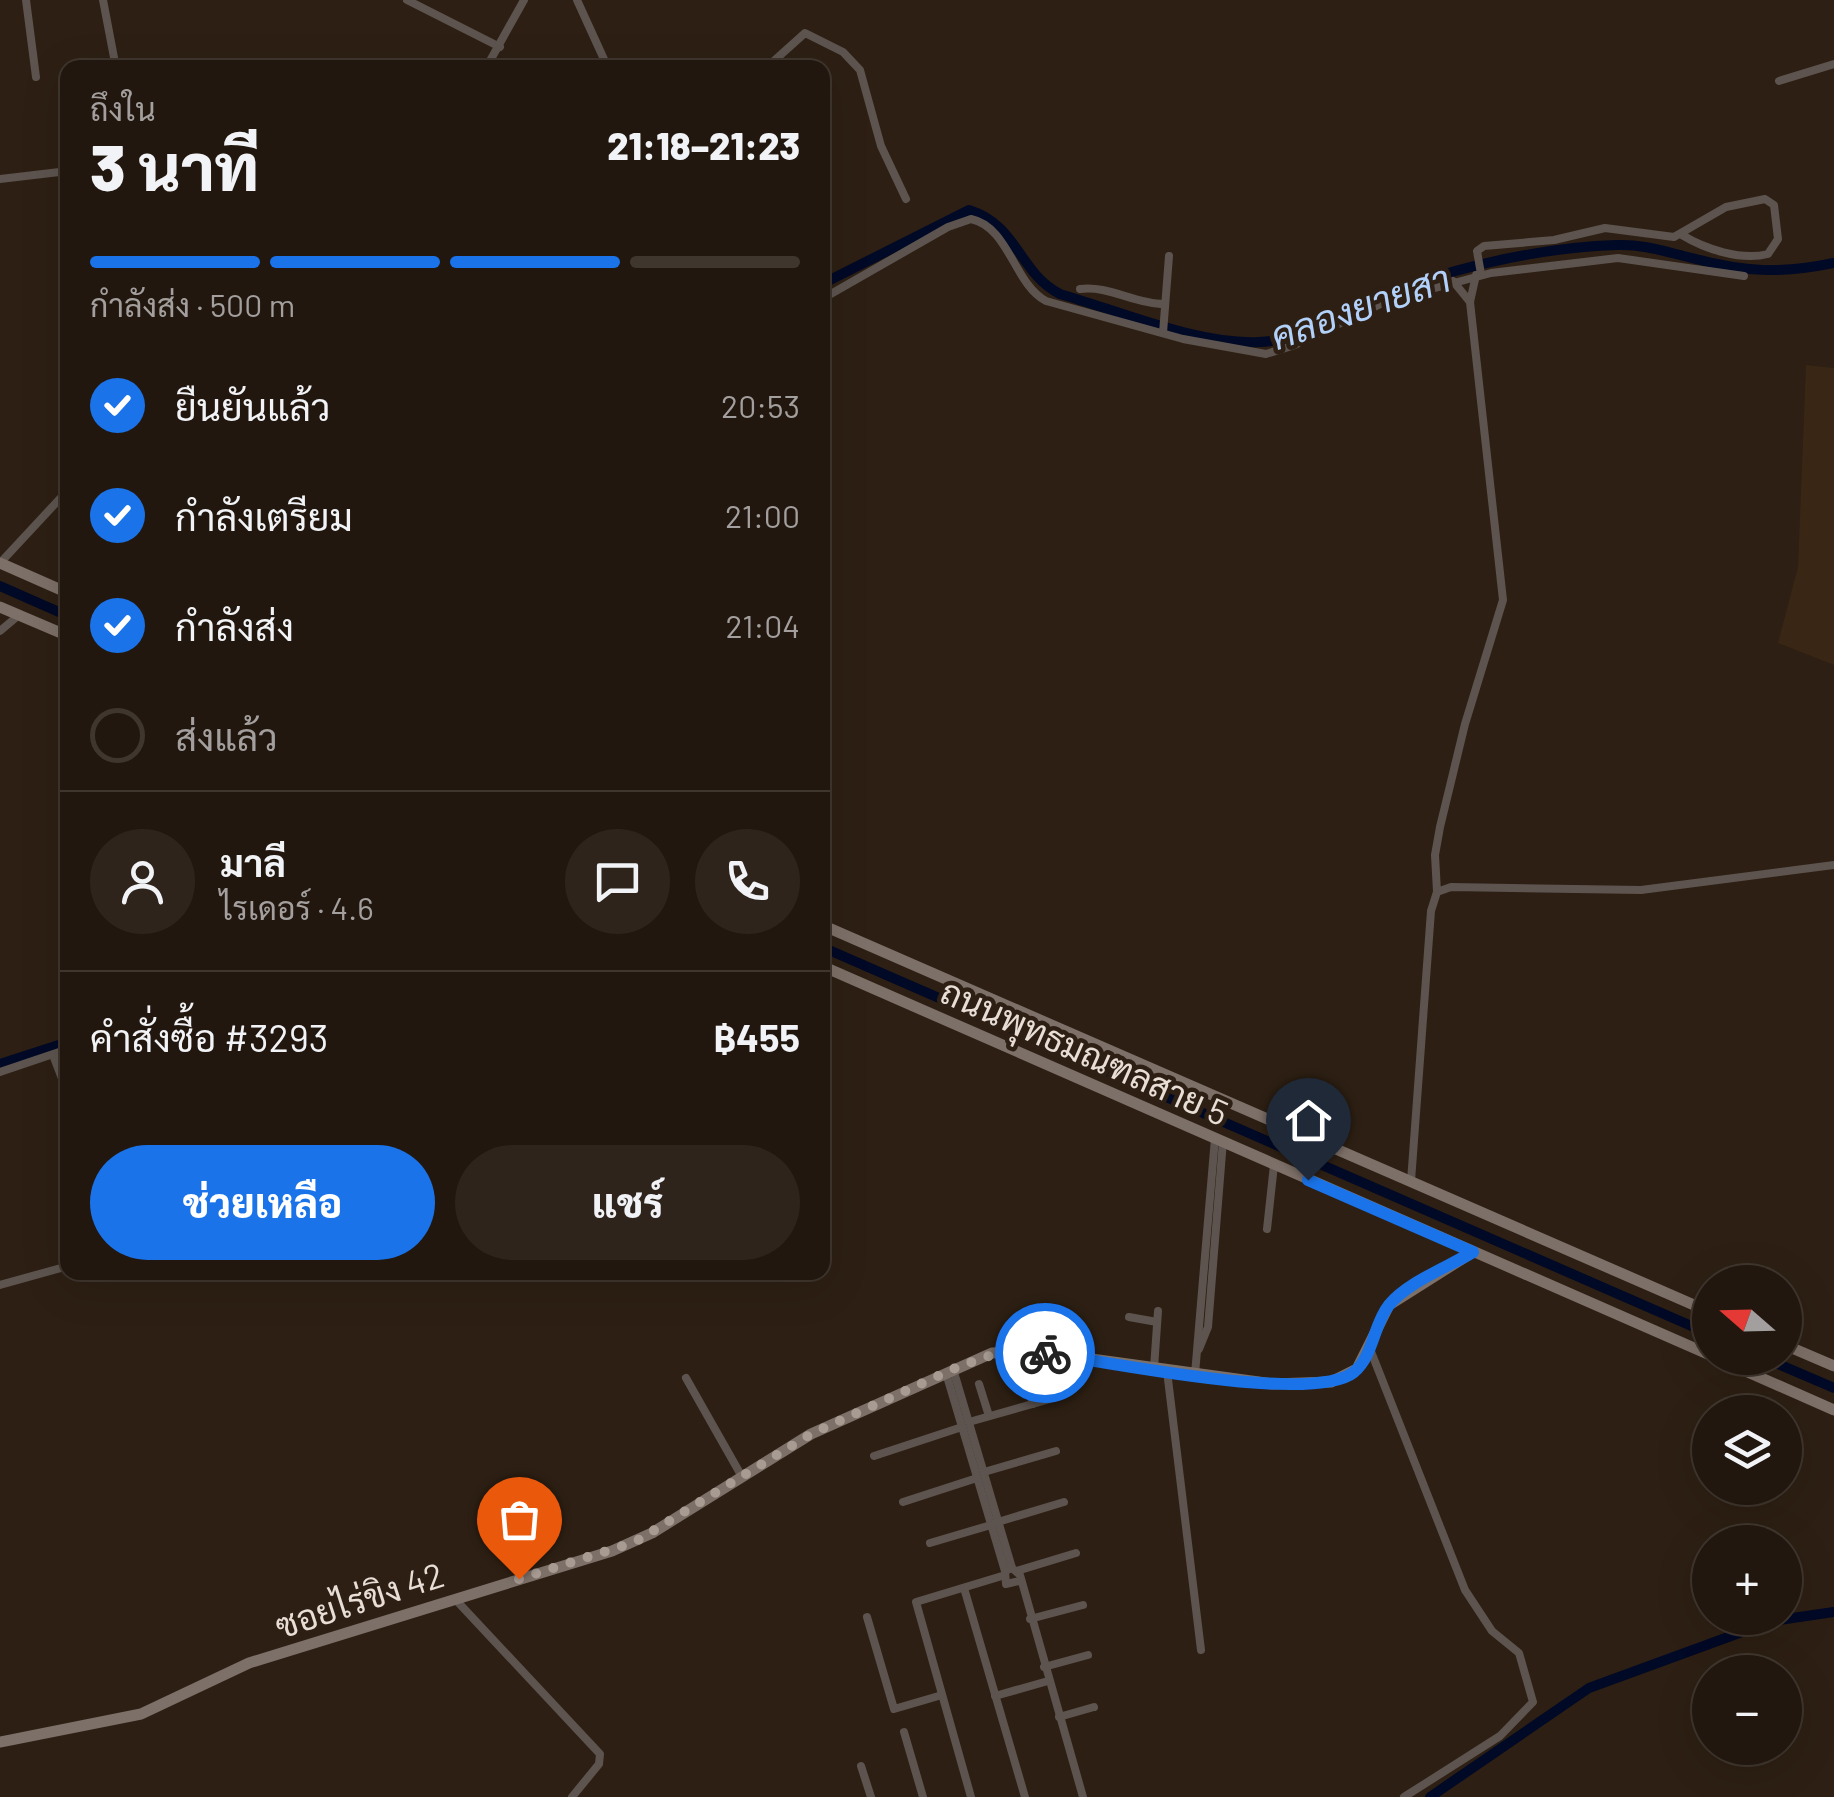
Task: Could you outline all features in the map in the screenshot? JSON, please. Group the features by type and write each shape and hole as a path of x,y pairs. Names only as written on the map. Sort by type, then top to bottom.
{"main road":[{"path":"0,563 60,589"},
{"path":"0,607 60,633"},
{"name":"ถนนพุทธมณฑลสาย 5","path":"830,928 1692,1304"},
{"name":"ถนนพุทธมณฑลสาย 5","path":"830,970 1692,1346"},
{"name":"ซอยไร่ขิง 42","path":"0,1742 141,1714 248,1662 635,1542 811,1434 992,1353 1015,1350 1160,1370 1318,1385 1347,1376 1370,1349 1390,1305 1473,1252"},
{"path":"1802,1352 1834,1366"},
{"name":"ถนนพุทธมณฑลสาย 5","path":"1757,1375 1834,1410"}],"street":[{"path":"26,0 36,77"},
{"path":"103,0 114,60"},
{"path":"408,0 500,47"},
{"path":"493,60 524,0"},
{"path":"577,0 604,60"},
{"path":"775,60 805,32 853,61 860,70 881,146 906,199"},
{"path":"1779,81 1834,64"},
{"path":"0,179 60,173"},
{"path":"1410,1181 1431,910 1438,892 1434,855 1465,724 1503,600 1482,382 1470,302 1479,273 1477,255 1484,246 1554,240 1605,228 1662,238 1682,234 1740,201 1765,199 1774,205 1778,239 1768,254 1758,256 1705,247 1682,234"},
{"path":"830,294 948,227 977,220 1000,242 1038,297 1266,354 1295,345 1387,301 1479,273 1618,258 1744,276"},
{"path":"1164,330 1170,256"},
{"path":"1453,281 1470,302"},
{"path":"1080,289 1096,288 1132,302 1166,309"},
{"path":"0,563 60,499"},
{"path":"0,631 19,615"},
{"path":"1438,892 1451,887 1641,890 1834,865"},
{"path":"0,1072 60,1052"},
{"path":"53,1055 60,1073"},
{"path":"1195,1374 1196,1353 1208,1327 1219,1140"},
{"path":"1267,1229 1274,1165"},
{"path":"0,1285 60,1268"},
{"path":"1158,1311 1160,1370 1201,1650"},
{"path":"1129,1317 1157,1322"},
{"path":"1370,1349 1465,1590 1492,1631 1519,1653 1533,1702 1500,1736 1404,1797"},
{"path":"949,1371 1009,1572 1008,1586 1019,1581"},
{"path":"1023,1371 1033,1404"},
{"path":"686,1378 740,1476"},
{"path":"979,1384 989,1416"},
{"path":"874,1456 1050,1399"},
{"path":"903,1502 1056,1452"},
{"path":"930,1543 1064,1502"},
{"path":"971,1797 916,1602 1076,1554"},
{"path":"1009,1572 1019,1581 1083,1797"},
{"path":"964,1588 1024,1797"},
{"path":"454,1597 600,1754 599,1764 572,1797"},
{"path":"1030,1618 1083,1604"},
{"path":"867,1618 894,1709 942,1695"},
{"path":"1044,1667 1088,1656"},
{"path":"995,1696 1048,1681"},
{"path":"1059,1717 1094,1707"},
{"path":"904,1732 923,1797"},
{"path":"861,1766 871,1797"}],"shaded area":[{"path":"1806,365 1834,368 1834,665 1778,643 1798,567"}],"waterway":[{"name":"คลองยายสา","path":"830,280 969,210 998,226 1035,274 1060,294 1185,333 1259,342 1298,335 1433,278 1485,263 1565,249 1636,246 1763,270 1834,263"},
{"path":"0,586 60,612"},
{"path":"830,950 1692,1326"},
{"name":"คลองยายสา","path":"0,1064 60,1045"},
{"path":"1802,1374 1834,1388"},
{"path":"1430,1797 1589,1688 1772,1621 1834,1612"}],"way so far":[{"path":"519,1579 635,1542 714,1490 811,1434 960,1366 1004,1351 1045,1353"}],"route":[{"path":"1045,1353 1273,1384 1318,1385 1347,1376 1363,1361 1380,1323 1397,1298 1473,1252 1308,1180"}]}
